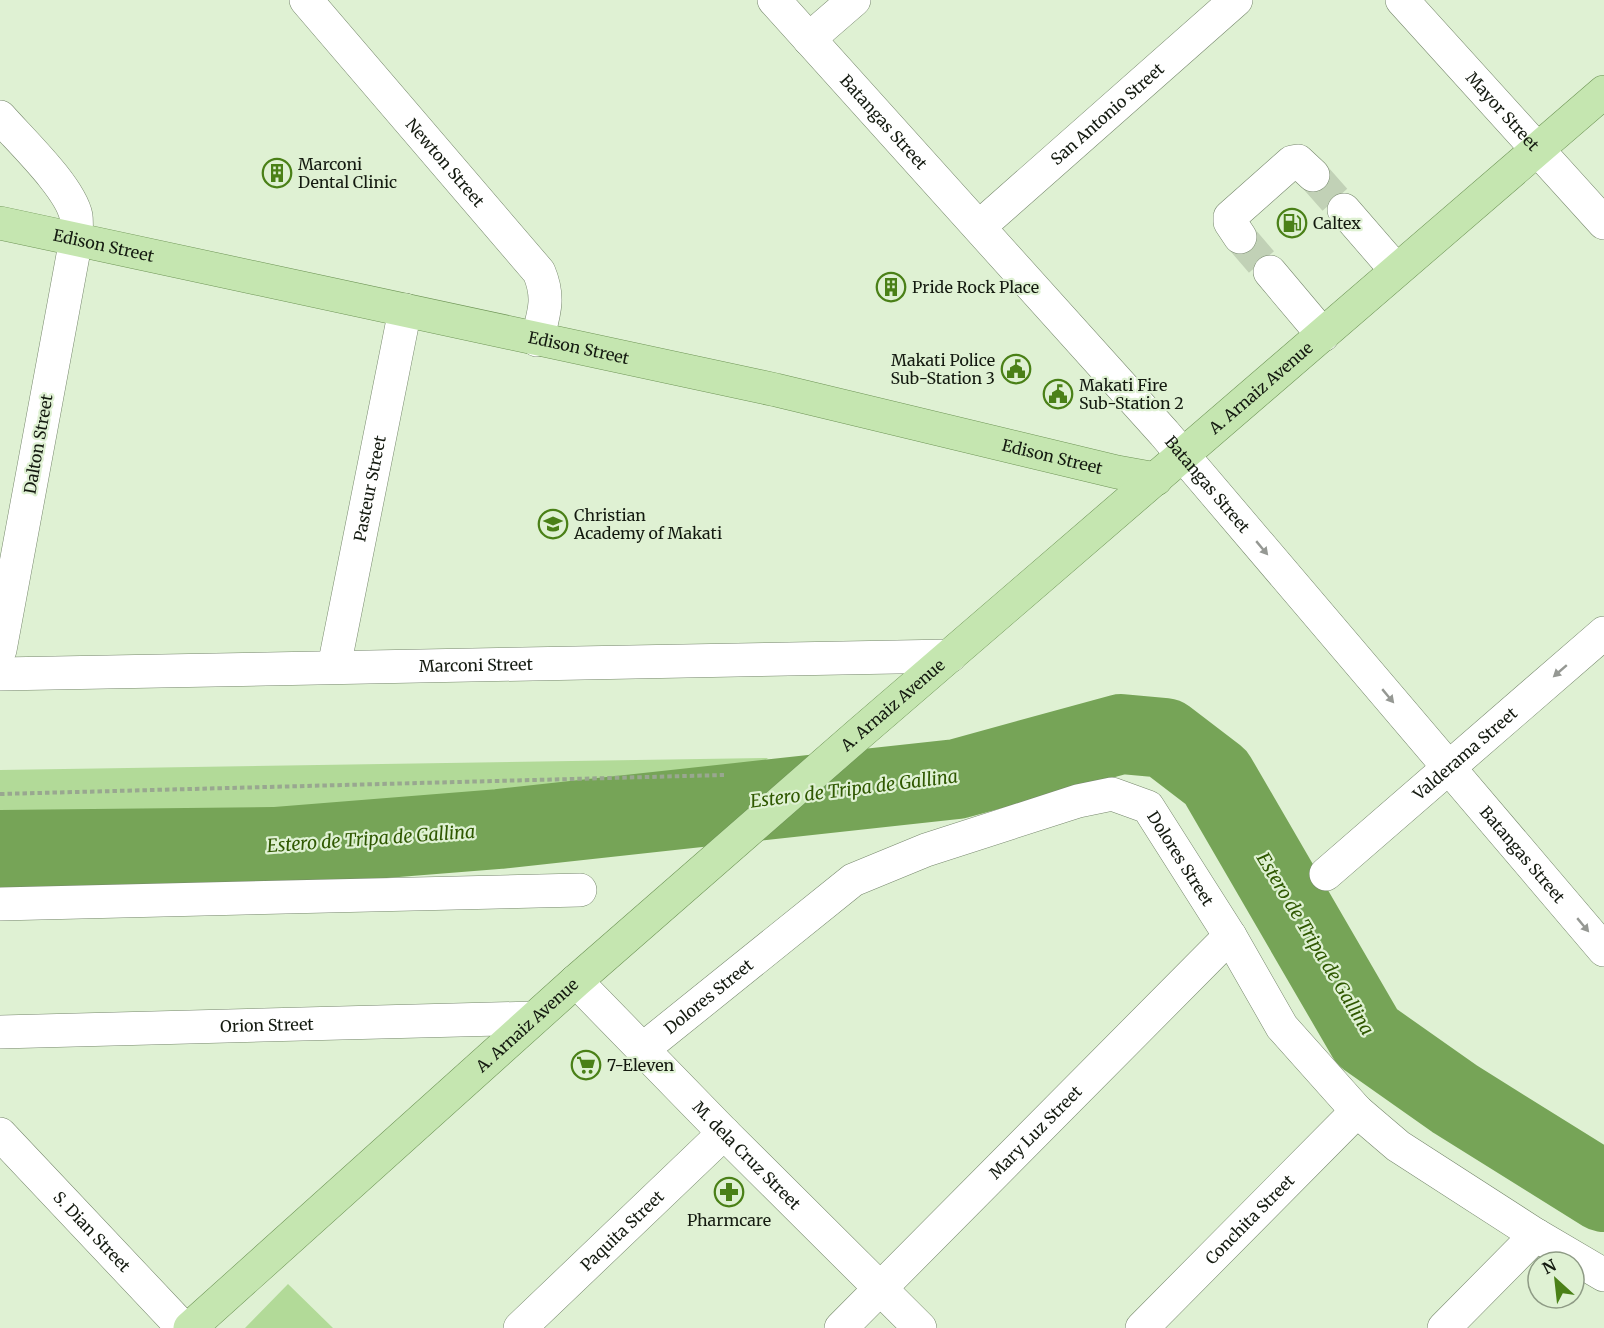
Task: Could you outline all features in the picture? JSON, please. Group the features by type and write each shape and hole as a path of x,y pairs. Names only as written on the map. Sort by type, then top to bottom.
{"main road":[{"name":"A. Arnaiz Avenue","path":"190,1328 576,981 860,733 1604,92"},
{"name":"Edison Street","path":"0,223 776,390 1118,472 1156,479"}],"street":[{"name":"Newton Street","path":"306,0 539,272 545,287 546,305 537,340"},
{"name":"Batangas Street","path":"774,0 1183,455 1604,950"},
{"path":"809,39 854,0"},
{"name":"San Antonio Street","path":"979,226 1236,0"},
{"name":"Mayor Street","path":"1402,0 1604,223"},
{"name":"Dalton Street","path":"0,117 68,196 76,216 76,239 0,650"},
{"path":"1240,237 1232,227 1230,217 1292,162 1298,160 1313,175"},
{"path":"1344,210 1396,270"},
{"path":"1270,272 1323,335"},
{"name":"Pasteur Street","path":"334,667 405,310"},
{"name":"Valderama Street","path":"1326,874 1604,633"},
{"name":"Marconi Street","path":"0,674 950,656"},
{"name":"Dolores Street","path":"643,1049 853,880 926,850 1078,801 1112,794 1148,807 1230,936 1282,1026 1357,1111 1398,1146 1536,1235 1604,1275"},
{"path":"0,904 580,890"},
{"name":"Mary Luz Street","path":"841,1328 1230,936"},
{"name":"M. dela Cruz Street","path":"576,981 724,1133 920,1328"},
{"name":"Orion Street","path":"0,1032 534,1018"},
{"name":"Conchita Street","path":"1142,1328 1357,1111"},
{"name":"Paquita Street","path":"520,1328 724,1133"},
{"name":"S. Dian Street","path":"0,1134 183,1328"},
{"path":"1444,1328 1536,1235"}],"path":[{"path":"0,794 724,774"}],"green space":[{"path":"768,758 734,788 455,804 0,819 0,770"},
{"path":"288,1284 333,1328 245,1328"}],"waterway":[{"name":"Estero de Tripa de Gallina","path":"0,850 274,847 499,829 957,779 1121,734 1165,738 1216,777 1367,1037 1455,1099 1604,1192"}],"tunnel":[{"path":"1313,175 1344,210"},
{"path":"1240,237 1270,272"}],"place":[{"name":"Marconi Dental Clinic","path":"277,173"},
{"name":"Caltex","path":"1292,223"},
{"name":"Pride Rock Place","path":"891,287"},
{"name":"Makati Police Sub-Station 3","path":"1016,369"},
{"name":"Makati Fire Sub-Station 2","path":"1058,394"},
{"name":"Christian Academy of Makati","path":"553,524"},
{"name":"7-Eleven","path":"586,1065"},
{"name":"Pharmcare","path":"729,1192"}]}
